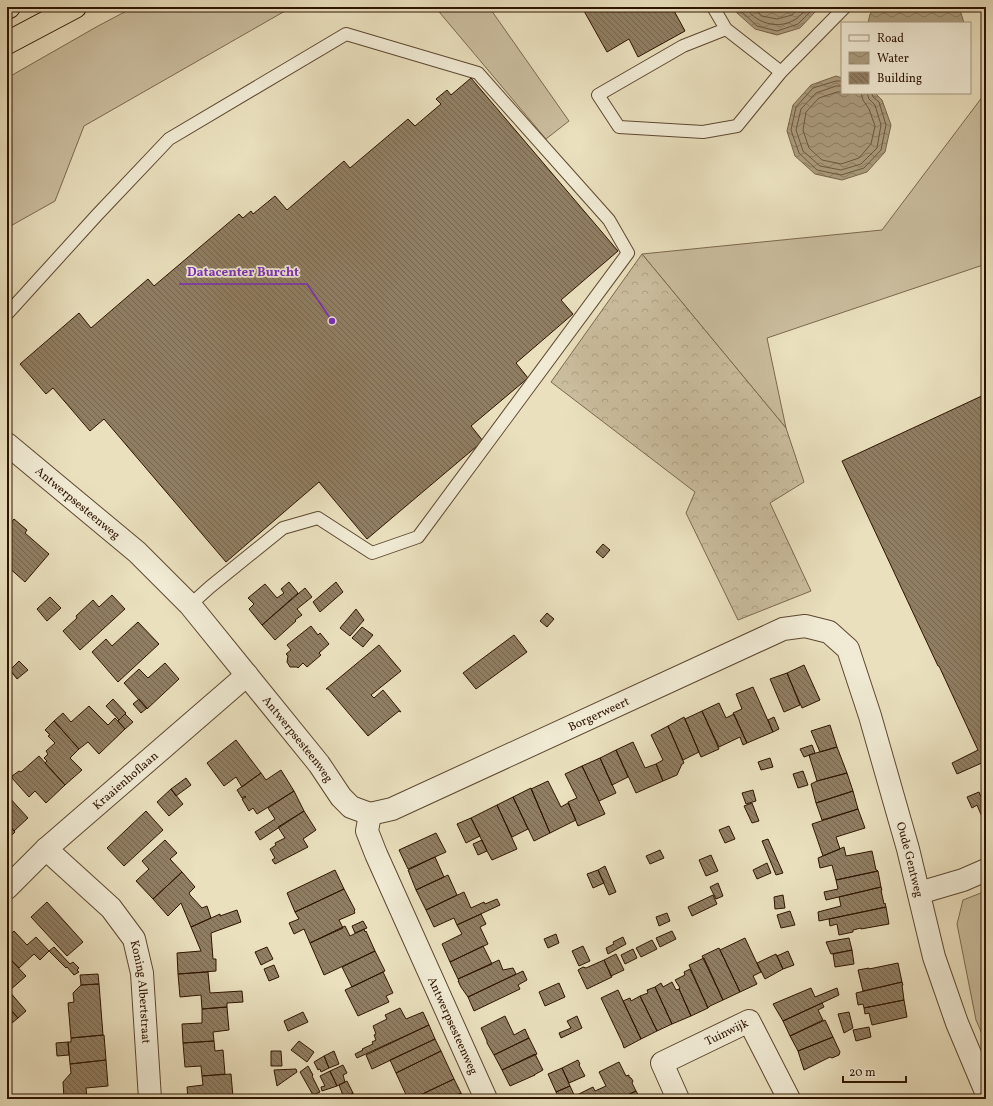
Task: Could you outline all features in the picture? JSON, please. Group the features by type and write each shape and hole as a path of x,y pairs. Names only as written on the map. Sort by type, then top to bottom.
{"highway":[{"path":"7,42 75,7"}],"street":[{"name":"Antwerpsesteenweg","path":"7,444 137,552 190,605 319,764 341,797 351,807 370,814 368,831 376,854 486,1099"},
{"name":"Borgerweert","path":"370,814 392,809 783,629 805,626 829,632"},
{"name":"Oude Gentweg","path":"829,632 848,649 872,724 908,849 934,957 956,1023 986,1092"},
{"name":"Kraaienhoflaan","path":"7,888 46,849 247,675"},
{"name":"Koning Albertstraat","path":"46,849 111,908 134,938 142,973 150,1099"},
{"path":"919,893 963,880 986,870"},
{"name":"Tuinwijk","path":"678,1099 662,1063 749,1022 789,1099"}],"lane":[{"path":"714,7 726,29 781,72"},
{"path":"726,29 683,46 598,94 619,127 703,132 736,126 781,72 845,7"},
{"path":"7,314 97,215 169,140 346,34 478,73 609,220 628,253 418,537 372,554 318,518 283,528 190,605"}],"green space":[{"path":"134,7 292,7 84,126 55,201 7,228 7,78"},
{"path":"435,7 489,7 569,121 546,139"},
{"path":"986,92 986,264 767,338 786,428 642,254 882,230"},
{"path":"642,254 786,428 804,482 770,503 811,591 738,620 686,513 695,492 551,382"},
{"path":"986,891 986,1043 976,1020 957,924 963,900"}],"water":[{"path":"736,7 817,7 816,11 800,28 777,35 755,29 737,13"},
{"path":"876,7 956,7 960,10 964,22 868,22 870,14"},
{"path":"836,76 841,78 841,94 876,94 882,100 891,125 885,152 867,172 842,180 815,174 795,156 787,131 793,105 811,85"}],"building":[{"path":"591,7 672,7 685,31 638,57 629,39 607,52 584,11"},
{"path":"471,78 618,251 561,300 573,314 516,363 528,378 471,426 483,441 367,539 319,482 226,562 104,419 90,431 53,388 46,394 20,364 79,313 91,328 148,279 154,286 239,214 243,218 251,211 253,214 275,196 287,210 344,161 350,168 408,119 415,126 441,104 436,99 447,90 451,95"},
{"path":"986,394 986,765 984,762 957,774 952,763 978,750 842,461"},
{"path":"14,519 27,530 25,533 49,554 25,582 7,566 7,528"},
{"path":"603,544 610,550 603,558 596,552"},
{"path":"289,582 298,593 262,625 249,609 254,604 248,598 265,584 277,598 284,593 281,589"},
{"path":"336,582 343,592 320,612 313,602"},
{"path":"305,588 312,597 297,609 302,615 275,640 262,625"},
{"path":"112,595 125,609 80,650 63,631 93,600 99,607"},
{"path":"50,597 61,608 47,621 37,609"},
{"path":"356,609 364,620 350,636 340,628"},
{"path":"547,613 554,619 547,627 540,621"},
{"path":"138,622 159,644 118,682 92,652 106,639 112,646"},
{"path":"311,626 318,635 320,633 329,644 319,653 321,655 307,667 303,663 298,668 290,667 287,662 288,656 286,654 291,650 287,645"},
{"path":"362,627 373,635 363,647 352,638"},
{"path":"514,635 527,652 476,689 463,673"},
{"path":"379,645 401,671 371,695 374,698 383,690 401,712 399,711 368,736 328,689 326,689"},
{"path":"19,661 28,670 17,679 10,670"},
{"path":"165,663 179,679 147,709 124,683 139,669 148,678"},
{"path":"804,665 820,700 802,708 787,673"},
{"path":"787,673 800,705 784,712 770,679"},
{"path":"753,687 773,732 747,743 733,713 742,709 736,694"},
{"path":"113,699 126,713 119,720 106,706"},
{"path":"139,699 147,708 141,713 133,704"},
{"path":"719,703 726,718 734,714 747,743 743,745 740,737 719,747 702,711"},
{"path":"89,706 108,725 115,718 125,729 99,754 88,742 79,749 54,721 63,713 71,722"},
{"path":"702,711 719,749 701,757 685,719"},
{"path":"125,714 133,722 125,729 118,721"},
{"path":"684,717 699,752 683,760 668,726"},
{"path":"774,717 779,729 773,732 768,720"},
{"path":"54,721 79,749 70,758 82,770 65,785 45,763 47,761 44,758 48,754 46,751 55,743 48,736 50,735 45,730"},
{"path":"830,725 837,747 820,752 811,731"},
{"path":"668,726 684,763 682,764 677,775 663,781 656,764 663,760 651,735"},
{"path":"236,740 261,773 242,787 236,777 224,786 207,763"},
{"path":"633,742 645,768 656,764 663,781 636,793 616,750"},
{"path":"812,745 815,753 804,757 800,749"},
{"path":"837,747 847,773 817,781 809,755"},
{"path":"616,750 628,777 612,785 600,758"},
{"path":"39,756 65,785 46,803 35,791 29,797 12,778 12,776 19,771 21,772"},
{"path":"600,758 616,793 599,801 582,766"},
{"path":"770,758 773,767 761,770 758,762"},
{"path":"582,766 605,814 578,826 568,802 577,798 565,774"},
{"path":"281,770 294,791 257,814 253,808 249,811 242,799 246,797 245,796 242,798 237,790 261,773 266,780"},
{"path":"803,771 808,785 798,788 793,774"},
{"path":"847,773 853,791 816,803 811,784"},
{"path":"186,778 191,785 176,796 171,789"},
{"path":"548,781 561,807 568,803 576,820 550,833 531,789"},
{"path":"531,788 550,833 534,841 513,797"},
{"path":"171,789 183,804 169,816 157,802"},
{"path":"753,790 756,801 746,804 742,793"},
{"path":"294,791 304,811 260,840 255,832 275,819 268,808"},
{"path":"853,791 858,809 822,820 816,803"},
{"path":"979,792 981,797 986,793 986,826 977,805 972,808 967,797"},
{"path":"7,795 28,818 14,831 7,823"},
{"path":"513,797 528,829 512,837 497,805"},
{"path":"752,803 759,821 752,823 744,806"},
{"path":"497,805 517,849 492,860 471,818"},
{"path":"858,809 865,828 836,837 840,849 823,856 812,824"},
{"path":"146,811 163,830 124,866 107,848"},
{"path":"304,811 316,830 303,839 308,847 275,864 272,860 275,858 270,849 276,845 275,843 285,838 278,827"},
{"path":"471,818 480,836 466,843 457,824"},
{"path":"7,823 15,832 7,840"},
{"path":"729,826 735,839 725,843 719,830"},
{"path":"436,833 446,852 408,869 399,850"},
{"path":"768,839 783,873 776,875 762,841"},
{"path":"165,840 177,853 170,859 182,872 153,899 136,881 149,869 142,861"},
{"path":"482,840 487,851 478,855 473,844"},
{"path":"844,847 846,856 872,851 876,870 878,871 836,880 832,865 820,868 818,858"},
{"path":"660,850 664,858 650,864 646,856"},
{"path":"711,855 718,871 706,876 699,860"},
{"path":"435,857 444,877 416,890 408,870"},
{"path":"767,863 771,873 757,879 753,870"},
{"path":"605,866 616,892 609,895 598,870"},
{"path":"335,870 344,889 295,912 287,893"},
{"path":"598,870 604,883 593,888 587,874"},
{"path":"878,871 881,887 826,900 824,892 838,889 836,880"},
{"path":"182,872 195,887 189,893 190,895 202,908 207,906 211,918 191,927 181,903 168,916 153,899"},
{"path":"448,875 457,895 426,910 416,890"},
{"path":"718,883 723,896 716,899 710,887"},
{"path":"881,887 884,904 885,903 886,907 819,921 818,912 841,906 839,897"},
{"path":"344,889 355,910 355,913 339,920 343,928 310,943 304,929 294,934 289,923 299,919 295,912"},
{"path":"464,892 471,908 484,902 485,904 497,899 500,905 457,925 454,918 434,927 426,910"},
{"path":"713,895 717,904 692,916 688,907"},
{"path":"783,895 785,908 775,909 774,897"},
{"path":"47,902 83,942 67,956 31,917"},
{"path":"886,907 889,924 861,928 853,930 853,932 839,935 837,924 830,926 829,919"},
{"path":"237,910 241,922 211,933 213,959 216,959 216,971 178,974 177,953 201,951 191,927 220,914 220,916"},
{"path":"790,911 795,925 781,928 777,915"},
{"path":"667,913 670,921 659,926 656,917"},
{"path":"481,914 486,924 480,927 488,944 450,962 442,944 462,934 457,925"},
{"path":"363,921 367,928 355,933 352,926"},
{"path":"345,926 350,936 364,929 375,951 324,975 310,943"},
{"path":"14,931 27,945 36,937 49,951 40,960 34,954 19,968 7,956 7,938"},
{"path":"672,931 676,939 660,947 656,938"},
{"path":"556,934 559,943 548,948 544,939"},
{"path":"623,937 626,944 608,954 606,948 614,944 613,942"},
{"path":"745,938 761,972 753,976 757,984 740,992 720,950"},
{"path":"849,938 852,950 831,954 826,942"},
{"path":"652,940 657,949 641,957 636,948"},
{"path":"483,946 492,964 458,979 450,962"},
{"path":"583,946 590,961 579,966 572,951"},
{"path":"54,947 70,964 73,962 79,968 77,970 79,972 74,975 49,951"},
{"path":"267,947 273,959 261,965 255,952"},
{"path":"719,948 740,992 723,1000 702,956"},
{"path":"633,949 637,958 625,964 621,955"},
{"path":"852,950 854,964 835,967 833,954"},
{"path":"375,951 385,971 352,987 342,967"},
{"path":"788,951 794,965 783,969 777,956"},
{"path":"616,954 624,970 611,976 604,960"},
{"path":"776,954 783,969 765,979 757,963"},
{"path":"7,956 26,976 9,991 26,1011 18,1018 7,1006"},
{"path":"704,958 723,1000 708,1008 689,965"},
{"path":"499,960 503,970 513,968 516,974 468,997 461,987 458,979"},
{"path":"604,960 612,977 587,989 578,970"},
{"path":"898,963 902,982 863,991 858,970"},
{"path":"274,965 279,977 269,981 264,969"},
{"path":"690,969 708,1008 691,1016 679,989 680,988 675,980 685,975 684,972"},
{"path":"523,971 527,980 518,985 520,989 474,1011 468,997"},
{"path":"208,972 210,993 242,991 243,1002 227,1003 227,1007 202,1009 201,995 180,997 178,974"},
{"path":"383,972 393,993 386,996 389,1002 358,1016 345,990"},
{"path":"98,974 99,984 81,985 80,975"},
{"path":"672,982 676,990 679,989 691,1016 672,1024 655,987 661,983 663,987"},
{"path":"902,982 904,1000 864,1008 863,1004 858,1005 856,993"},
{"path":"559,983 565,997 545,1006 539,992"},
{"path":"99,984 103,1035 71,1038 68,1003 74,1002 73,993 81,985"},
{"path":"655,987 672,1024 657,1031 640,996 648,993 647,990"},
{"path":"811,988 815,997 837,988 839,995 783,1021 773,1004"},
{"path":"618,990 641,1039 624,1048 601,998"},
{"path":"640,996 657,1031 641,1039 623,1001 630,998 631,1001"},
{"path":"904,1000 907,1017 872,1025 869,1013 865,1014 864,1008"},
{"path":"822,1003 824,1007 818,1010 823,1020 790,1036 783,1021"},
{"path":"7,1006 18,1018 12,1023 8,1019 7,1020"},
{"path":"227,1007 229,1030 213,1032 214,1041 183,1043 182,1024 202,1023 202,1009"},
{"path":"400,1008 406,1019 423,1012 429,1025 357,1058 355,1054 373,1044 372,1042 376,1040 374,1035 376,1034 373,1026 387,1019 385,1015"},
{"path":"303,1012 308,1022 288,1031 284,1021"},
{"path":"849,1012 853,1028 844,1033 838,1014"},
{"path":"505,1016 514,1035 525,1029 529,1038 494,1055 481,1028"},
{"path":"577,1016 582,1028 561,1038 559,1033 571,1028 567,1021"},
{"path":"825,1020 833,1037 798,1051 790,1036"},
{"path":"429,1025 435,1039 372,1069 366,1055"},
{"path":"869,1027 871,1037 856,1041 853,1030"},
{"path":"104,1035 106,1060 70,1064 68,1042 71,1042 71,1038"},
{"path":"833,1037 840,1052 839,1055 832,1058 830,1057 804,1070 798,1051"},
{"path":"529,1038 537,1054 502,1070 494,1055"},
{"path":"435,1039 441,1051 396,1073 390,1060"},
{"path":"214,1041 215,1051 223,1050 225,1074 202,1076 201,1066 185,1067 183,1043"},
{"path":"299,1041 314,1052 307,1062 291,1050"},
{"path":"68,1042 69,1055 57,1056 56,1043"},
{"path":"271,1051 281,1051 282,1066 271,1066"},
{"path":"334,1051 339,1064 329,1068 324,1056"},
{"path":"441,1051 454,1079 412,1099 408,1099 396,1073"},
{"path":"535,1054 543,1070 510,1086 502,1070"},
{"path":"324,1056 329,1068 321,1072 320,1069 318,1070 314,1062"},
{"path":"106,1060 108,1086 86,1088 87,1098 64,1098 63,1082 71,1073 70,1064"},
{"path":"578,1060 585,1076 569,1083 562,1068"},
{"path":"619,1062 626,1076 629,1075 633,1081 632,1083 636,1091 619,1099 576,1099 575,1096 593,1087 595,1091 606,1086 599,1072"},
{"path":"343,1065 347,1073 343,1075 345,1082 337,1086 330,1071"},
{"path":"308,1066 320,1092 313,1095 300,1072"},
{"path":"562,1068 570,1086 556,1092 548,1074"},
{"path":"296,1069 297,1072 277,1086 274,1070"},
{"path":"330,1071 337,1086 322,1091 321,1087 325,1086 320,1076"},
{"path":"231,1074 233,1097 223,1097 223,1099 188,1099 187,1087 203,1085 202,1076"},
{"path":"454,1079 461,1093 448,1099 412,1099"},
{"path":"347,1081 353,1093 344,1098 339,1085"},
{"path":"570,1086 576,1099 560,1099 556,1092"},
{"path":"636,1091 641,1099 619,1099"},
{"path":"353,1093 356,1099 344,1098"},
{"path":"461,1093 464,1099 448,1099"}],"place":[{"name":"Datacenter Burcht","path":"332,321"}]}
